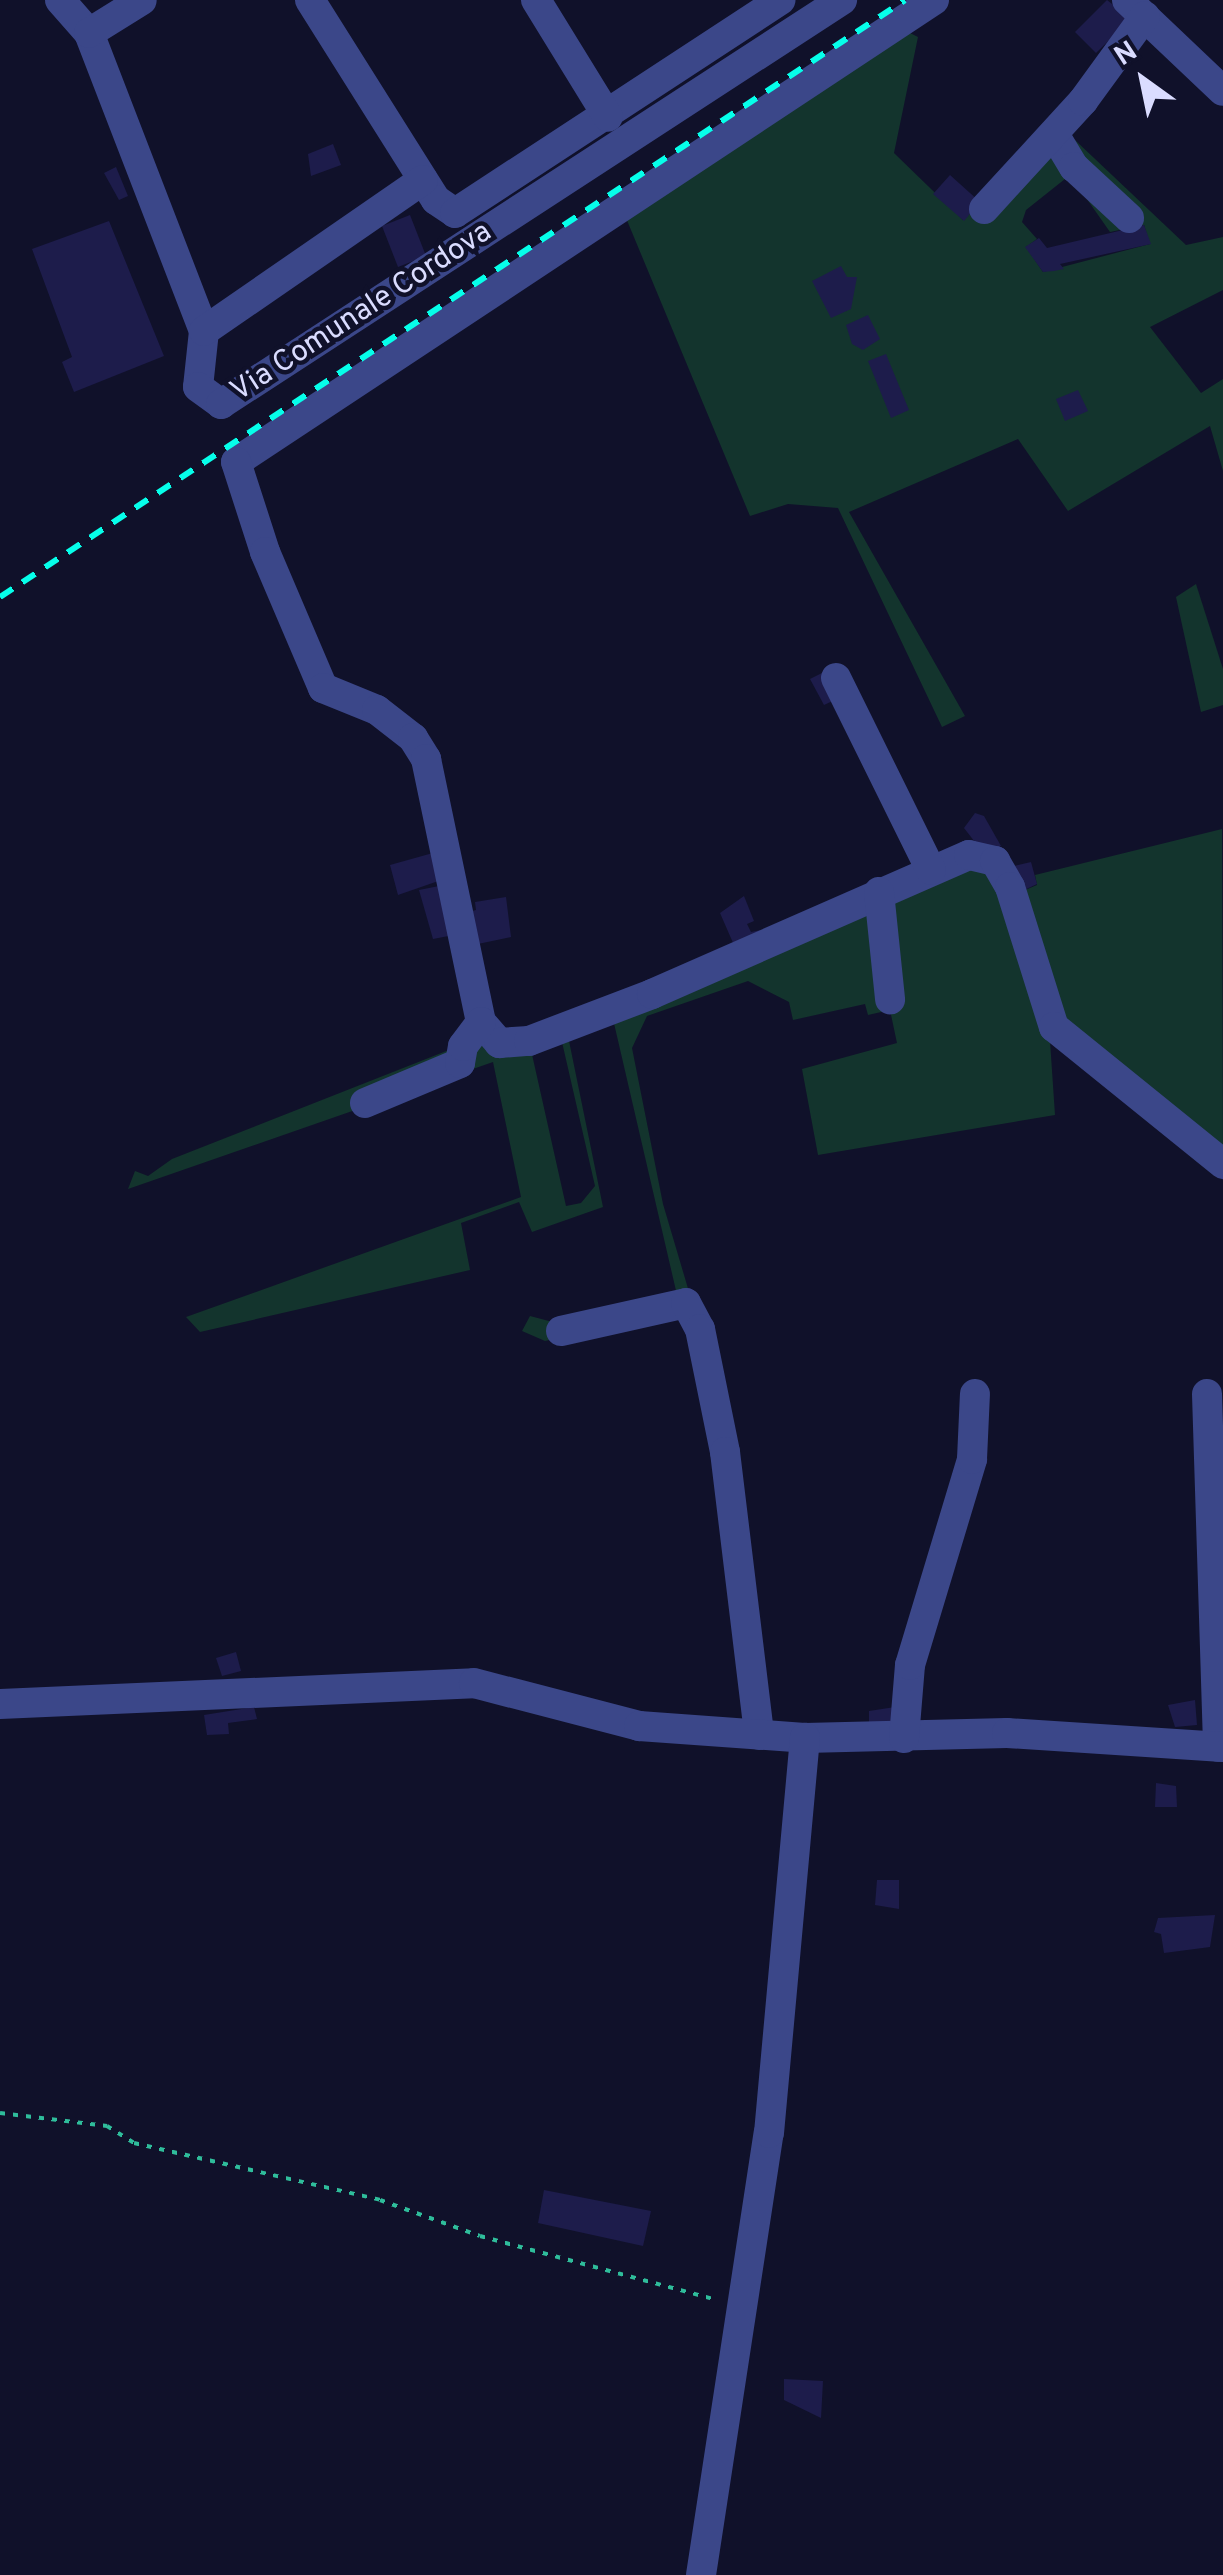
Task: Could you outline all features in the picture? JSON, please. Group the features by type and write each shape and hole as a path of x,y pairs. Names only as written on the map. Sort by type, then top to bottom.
{"street":[{"name":"Via Comunale Cordova","path":"60,0 89,33 204,331 198,387 214,403 229,403 682,106"},
{"path":"89,33 142,0"},
{"path":"310,0 444,210 466,211 781,0"},
{"path":"536,0 608,117"},
{"path":"707,144 682,106 842,0"},
{"path":"934,0 707,144 236,462 265,552 323,688 377,710 413,738 426,759 481,1022 499,1044 529,1042 969,854 995,861 1010,887 1054,1027 1223,1164"},
{"path":"984,209 1054,134 1136,8 1223,92"},
{"path":"1054,134 1074,167 1129,218"},
{"path":"204,331 423,180"},
{"path":"836,678 931,870"},
{"path":"880,892 890,999"},
{"path":"364,1103 460,1063 462,1046 481,1022"},
{"path":"561,1330 686,1303 700,1329 724,1452 760,1735"},
{"path":"904,1738 910,1665 972,1459 975,1394"},
{"path":"0,1704 474,1683 638,1726 805,1738 1008,1733 1220,1747 1208,1394"},
{"path":"702,2575 747,2305 805,1738"}],"path":[{"path":"0,2113 107,2126 134,2144 380,2200 480,2236 747,2305"}],"green space":[{"path":"904,30 918,37 894,153 963,220 1057,123 1186,245 1223,237 1223,290 1150,327 1201,393 1223,379 1223,471 1210,426 1068,511 1018,439 849,512 965,716 942,727 838,508 788,504 750,516 626,218","holes":["1070,175 1110,232 1144,225 1150,244 1043,272 1026,247 1037,239 1022,222 1026,210"]},
{"path":"1196,584 1223,669 1223,705 1201,712 1176,597"},
{"path":"1222,829 1223,1164 1049,1026 1055,1115 818,1155 802,1069 897,1043 890,1010 868,1015 865,1004 793,1020 789,1002 748,981 647,1016 632,1048 663,1204 700,1329 680,1310 545,1341 522,1331 530,1316 564,1325 677,1295 613,1019 568,1036 603,1207 532,1232 519,1202 461,1223 470,1270 200,1332 186,1317 521,1197 493,1062 128,1189 135,1171 148,1176 172,1159 459,1046 529,1041 566,1206 581,1203 595,1186 559,1029 969,855 1013,895 1037,885 1035,875"}],"building":[{"path":"1107,0 1131,19 1096,53 1075,32"},
{"path":"333,144 341,165 311,176 308,154"},
{"path":"116,167 128,196 119,200 104,173"},
{"path":"950,175 980,202 964,221 933,194"},
{"path":"410,215 426,256 398,267 382,226"},
{"path":"109,221 164,356 74,392 62,362 72,357 32,249"},
{"path":"1144,225 1151,244 1060,264 1064,269 1054,271 1043,272 1025,247 1039,238 1047,248"},
{"path":"841,266 847,277 857,277 851,309 831,318 812,281"},
{"path":"868,315 880,339 863,350 852,344 846,325"},
{"path":"886,354 909,410 891,418 868,361"},
{"path":"1078,390 1088,411 1065,421 1056,399"},
{"path":"826,671 839,698 824,705 810,679"},
{"path":"975,813 984,816 1001,846 985,855 964,828"},
{"path":"440,851 447,878 398,895 390,865"},
{"path":"1031,862 1037,884 1018,893 1010,867"},
{"path":"439,886 459,934 433,939 419,890"},
{"path":"744,896 754,921 747,924 751,932 761,930 737,952 720,913"},
{"path":"506,897 511,937 473,945 468,912 476,910 475,902"},
{"path":"236,1652 241,1671 222,1676 216,1658"},
{"path":"1195,1700 1197,1725 1175,1727 1168,1705"},
{"path":"254,1707 257,1719 228,1723 229,1734 207,1735 204,1715"},
{"path":"895,1707 899,1727 869,1729 869,1711"},
{"path":"1156,1783 1176,1786 1177,1807 1155,1807"},
{"path":"877,1880 899,1880 899,1909 875,1905"},
{"path":"1215,1915 1210,1947 1164,1953 1161,1934 1154,1932 1158,1918"},
{"path":"544,2190 651,2211 643,2246 538,2223"},
{"path":"784,2379 823,2381 821,2418 784,2400"}],"railway":[{"path":"0,597 905,0"}]}
